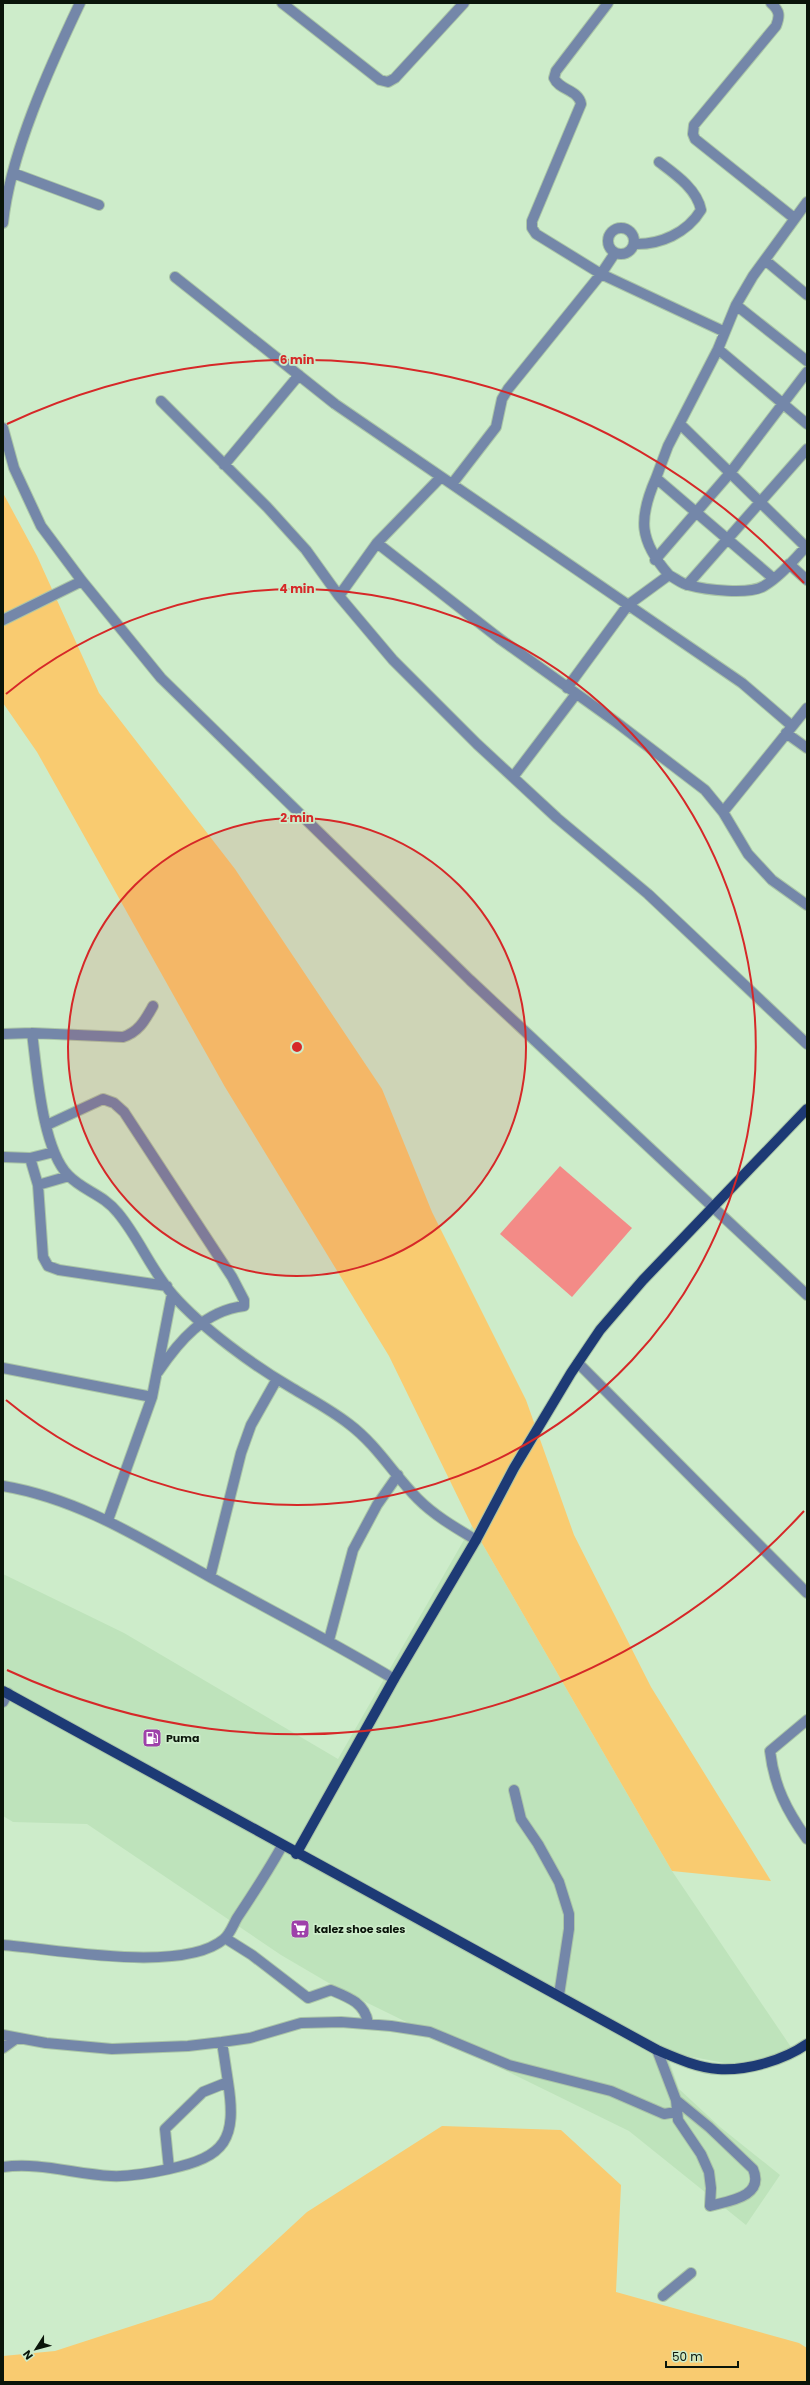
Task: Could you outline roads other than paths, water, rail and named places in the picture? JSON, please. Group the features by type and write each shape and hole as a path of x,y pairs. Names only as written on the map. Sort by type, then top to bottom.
{"main road":[{"path":"296,1854 394,1679 476,1540 514,1468 578,1363 600,1330 643,1280 807,1109"},
{"path":"5,1695 296,1854 559,1995 657,2050 678,2059 718,2069 764,2063 807,2044"}],"street":[{"path":"3,223 13,173 38,99 80,3"},
{"path":"282,3 380,80 388,82 394,78 464,3"},
{"path":"608,3 556,71 554,78 556,83 577,96 581,104 532,222 532,228 536,234 601,274 725,332"},
{"path":"772,3 777,8 780,17 776,26 694,125 693,134 695,138 794,218"},
{"path":"634,244 647,245 662,241 688,226 701,210 699,200 678,176 659,162"},
{"path":"13,173 99,205"},
{"path":"680,424 760,503 807,546 774,579 763,587 752,590 723,590 687,585 669,575 656,560 647,541 643,523 646,501 668,446 718,349 736,305 765,260 807,202"},
{"path":"624,228 632,234 634,244 626,253 615,253 611,249 608,239 613,230 624,228"},
{"path":"452,484 496,427 502,399 508,389 601,274 615,253"},
{"path":"765,260 807,295"},
{"path":"175,277 334,404 742,683 807,748"},
{"path":"736,305 807,361"},
{"path":"718,349 807,424"},
{"path":"656,560 730,473 807,372"},
{"path":"224,465 299,375"},
{"path":"161,401 267,507 306,550 339,596 394,660 513,777 648,894 807,1044"},
{"path":"3,428 14,468 41,526 82,581 161,678 470,980 714,1206 807,1295"},
{"path":"687,585 807,449"},
{"path":"339,596 377,542 440,476"},
{"path":"656,478 695,513 774,579"},
{"path":"377,542 500,639 706,790 723,812 748,854 772,880 807,905"},
{"path":"789,564 807,580"},
{"path":"567,688 628,605 669,575"},
{"path":"3,620 82,581"},
{"path":"513,777 576,694"},
{"path":"723,812 807,708"},
{"path":"3,1034 32,1033 123,1037 133,1034 140,1027 153,1006"},
{"path":"32,1033 38,1082 47,1125 54,1152 60,1166 78,1184 104,1198 117,1211 170,1290 202,1322 277,1379 351,1425 375,1447 429,1509 476,1540"},
{"path":"47,1125 103,1099 114,1102 124,1112 232,1277 245,1304 244,1306 219,1313 202,1322 179,1343 158,1372"},
{"path":"3,1157 30,1158 54,1152"},
{"path":"30,1158 38,1185 43,1257 48,1266 58,1270 170,1290"},
{"path":"38,1185 69,1176"},
{"path":"108,1520 152,1397 158,1372 170,1290"},
{"path":"578,1363 735,1518 807,1593"},
{"path":"3,1368 152,1397"},
{"path":"210,1577 241,1453 251,1425 277,1379"},
{"path":"330,1640 353,1550 377,1505 398,1475"},
{"path":"3,1486 25,1489 53,1498 108,1520 210,1577 330,1640 394,1679"},
{"path":"807,1720 770,1751 772,1771 779,1793 791,1818 807,1839"},
{"path":"514,1790 521,1819 538,1844 559,1882 569,1914 559,1995"},
{"path":"3,1944 126,1957 194,1954 225,1938 263,1882 282,1846"},
{"path":"225,1938 252,1955 308,1998 331,1990 355,2001 364,2009 368,2023"},
{"path":"3,2035 46,2043 112,2049 188,2046 222,2042 250,2038 301,2023 368,2023 430,2032 510,2065 611,2091 664,2114 676,2112"},
{"path":"3,2048 17,2038"},
{"path":"3,2167 24,2164 111,2176 147,2174 205,2159 223,2146 230,2121 231,2102 222,2042"},
{"path":"657,2050 676,2100 678,2120 701,2154 709,2172 712,2188 710,2206 736,2200 751,2190 755,2180 753,2169 720,2137 676,2100"},
{"path":"169,2169 165,2129 203,2092 228,2082"},
{"path":"663,2296 691,2273"}],"place":[{"name":"Puma","path":"152,1738"},
{"name":"kalez shoe sales","path":"300,1929"}]}
